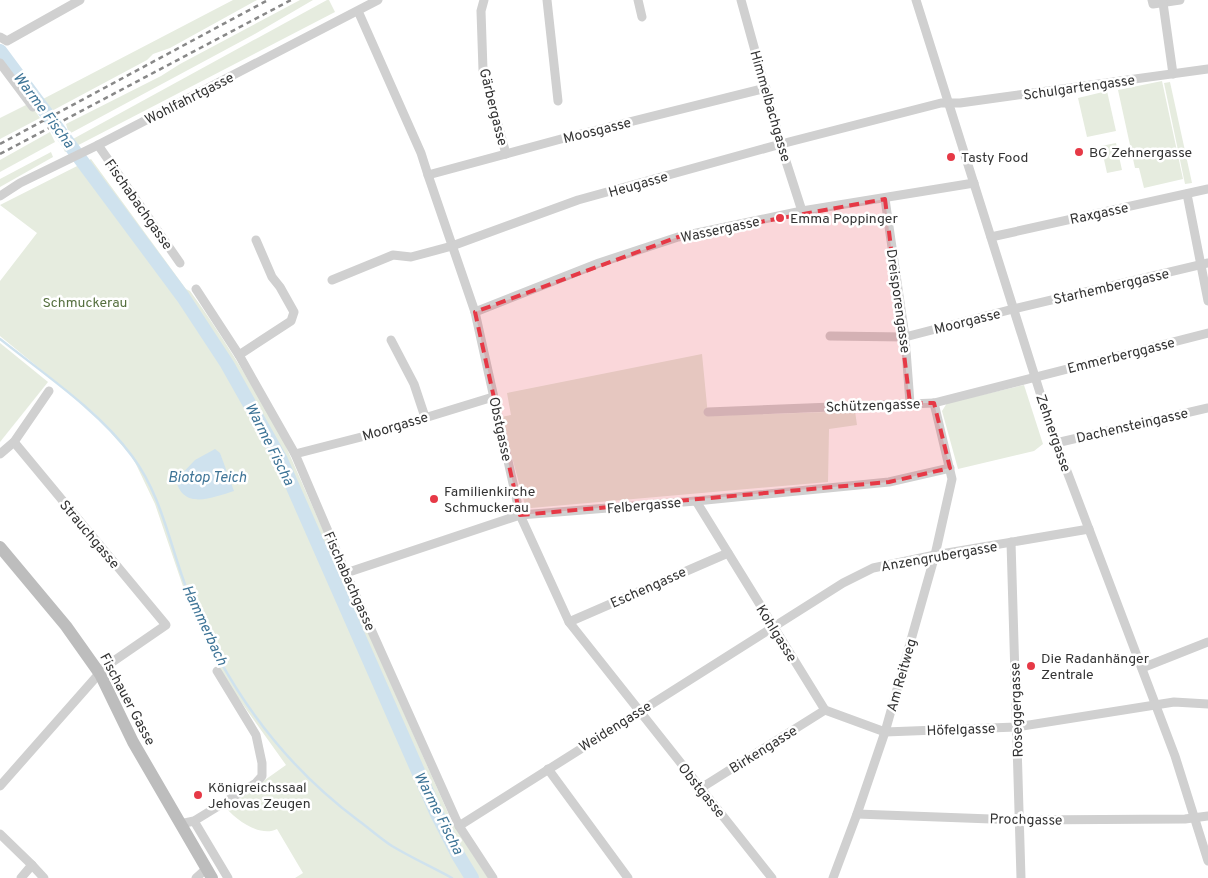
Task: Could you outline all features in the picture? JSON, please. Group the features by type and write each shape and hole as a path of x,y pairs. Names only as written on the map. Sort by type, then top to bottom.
{"main road":[{"name":"Fischauer Gasse","path":"0,547 66,626 100,674 133,742 209,874"}],"street":[{"path":"0,37 7,41 80,0"},
{"name":"Wohlfahrtgasse","path":"0,196 20,183 98,145 378,0"},
{"name":"Gärbergasse","path":"484,0 481,11 483,70 506,154"},
{"path":"547,0 558,102"},
{"path":"638,0 642,18"},
{"name":"Himmelbachgasse","path":"741,0 781,144 802,211"},
{"name":"Zehnergasse","path":"916,0 1056,443 1175,756 1208,861"},
{"path":"1153,2 1163,3 1180,0"},
{"path":"1163,3 1173,74"},
{"name":"Obstgasse","path":"358,11 421,153 475,312 520,515 569,622 772,878"},
{"path":"0,63 32,107"},
{"name":"Schulgartengasse","path":"950,103 1208,69"},
{"name":"Moosgasse","path":"428,175 766,88"},
{"name":"Heugasse","path":"332,280 393,255 411,257 452,246 578,200 781,144 941,103 950,103"},
{"name":"Fischabachgasse","path":"98,145 180,263"},
{"name":"Wassergasse","path":"475,312 598,264 678,237 802,211 974,183"},
{"name":"Raxgasse","path":"991,237 1208,189"},
{"path":"1187,194 1204,264 1208,301"},
{"name":"Dreisporengasse","path":"885,199 905,337 910,404"},
{"path":"239,355 291,321 294,312 272,277 256,240"},
{"name":"Starhemberggasse","path":"1013,309 1204,264"},
{"name":"Fischabachgasse","path":"196,289 239,355 295,454 459,826 493,878"},
{"name":"Moorgasse","path":"830,336 905,337 1013,309"},
{"name":"Emmerberggasse","path":"1034,376 1208,333"},
{"path":"391,340 414,384 425,417"},
{"name":"Schützengasse","path":"708,412 934,403 1034,376"},
{"path":"0,454 14,442 49,391"},
{"name":"Moorgasse","path":"295,454 369,434 493,396"},
{"name":"Am Reitweg","path":"833,878 885,732 934,555 952,479 934,403"},
{"name":"Dachensteingasse","path":"1056,443 1208,408"},
{"name":"Strauchgasse","path":"14,442 166,625 106,666 100,674"},
{"name":"Felbergasse","path":"346,572 520,515 696,501 889,482 950,468"},
{"name":"Kohlgasse","path":"696,501 825,710"},
{"name":"Anzengrubergasse","path":"773,627 843,583 873,568 934,555 1089,529"},
{"name":"Roseggergasse","path":"1011,542 1021,878"},
{"name":"Eschengasse","path":"569,622 728,553"},
{"name":"Weidengasse","path":"459,826 773,627"},
{"path":"1142,668 1208,642"},
{"path":"180,824 194,821 256,783 262,776 262,763 256,735 217,671"},
{"path":"0,786 100,674"},
{"name":"Höfelgasse","path":"885,732 1016,728 1174,702 1208,704"},
{"path":"825,710 885,732"},
{"name":"Birkengasse","path":"701,788 825,710"},
{"path":"548,769 628,878"},
{"name":"Prochgasse","path":"857,814 1020,820 1185,820 1208,816"},
{"path":"194,821 228,878"},
{"path":"0,834 44,878"},
{"path":"21,878 32,865"},
{"path":"196,878 209,874"}],"highlighted area":[{"path":"885,199 910,403 934,403 950,468 889,482 520,515 475,312 678,237"}],"green space":[{"path":"233,0 257,0 170,48 153,54 147,60 48,113 43,99"},
{"path":"300,0 313,0 253,35 69,134 66,124 161,76"},
{"path":"329,0 335,12 65,152 62,145"},
{"path":"1162,81 1183,179 1144,188 1139,168 1135,168 1118,90"},
{"path":"1170,82 1192,183 1185,184 1164,83"},
{"path":"1107,91 1116,131 1087,137 1078,98"},
{"path":"30,103 40,118 0,139 0,118"},
{"path":"50,132 55,142 0,172 0,160"},
{"path":"1116,143 1122,170 1107,173 1101,146"},
{"path":"51,152 53,157 0,187 0,179"},
{"name":"Schmuckerau","path":"91,159 186,289 190,291 203,309 239,365 284,442 453,824 488,878 295,878 303,873 277,829 263,831 248,826 234,816 224,805 255,787 286,765 221,674 191,610 155,504 133,458 95,414 0,336 0,281 37,233 0,205"},
{"path":"0,343 48,382 0,442"},
{"path":"702,354 708,416 855,411 857,425 829,429 828,482 531,508 525,505 501,417 511,415 507,393"},
{"path":"1024,385 1043,444 1034,451 958,469 942,411 947,403"}],"water":[{"name":"Biotop Teich","path":"215,449 220,453 234,491 200,499 192,499 185,496 176,480 195,460"}],"waterway":[{"name":"Warme Fischa","path":"0,51 183,297 227,364 281,460 436,812 472,878"},
{"name":"Hammerbach","path":"0,339 87,408 119,439 143,472 159,506 182,577 203,628 238,691 280,748 331,798 384,840 452,878"}],"railway":[{"path":"0,144 268,0"},
{"path":"0,154 291,0"}],"place":[{"name":"BG Zehnergasse","path":"1079,152"},
{"name":"Tasty Food","path":"951,157"},
{"name":"Emma Poppinger","path":"780,218"},
{"name":"Familienkirche Schmuckerau","path":"434,499"},
{"name":"Die Radanhänger Zentrale","path":"1031,666"},
{"name":"Königreichssaal Jehovas Zeugen","path":"198,795"}]}
